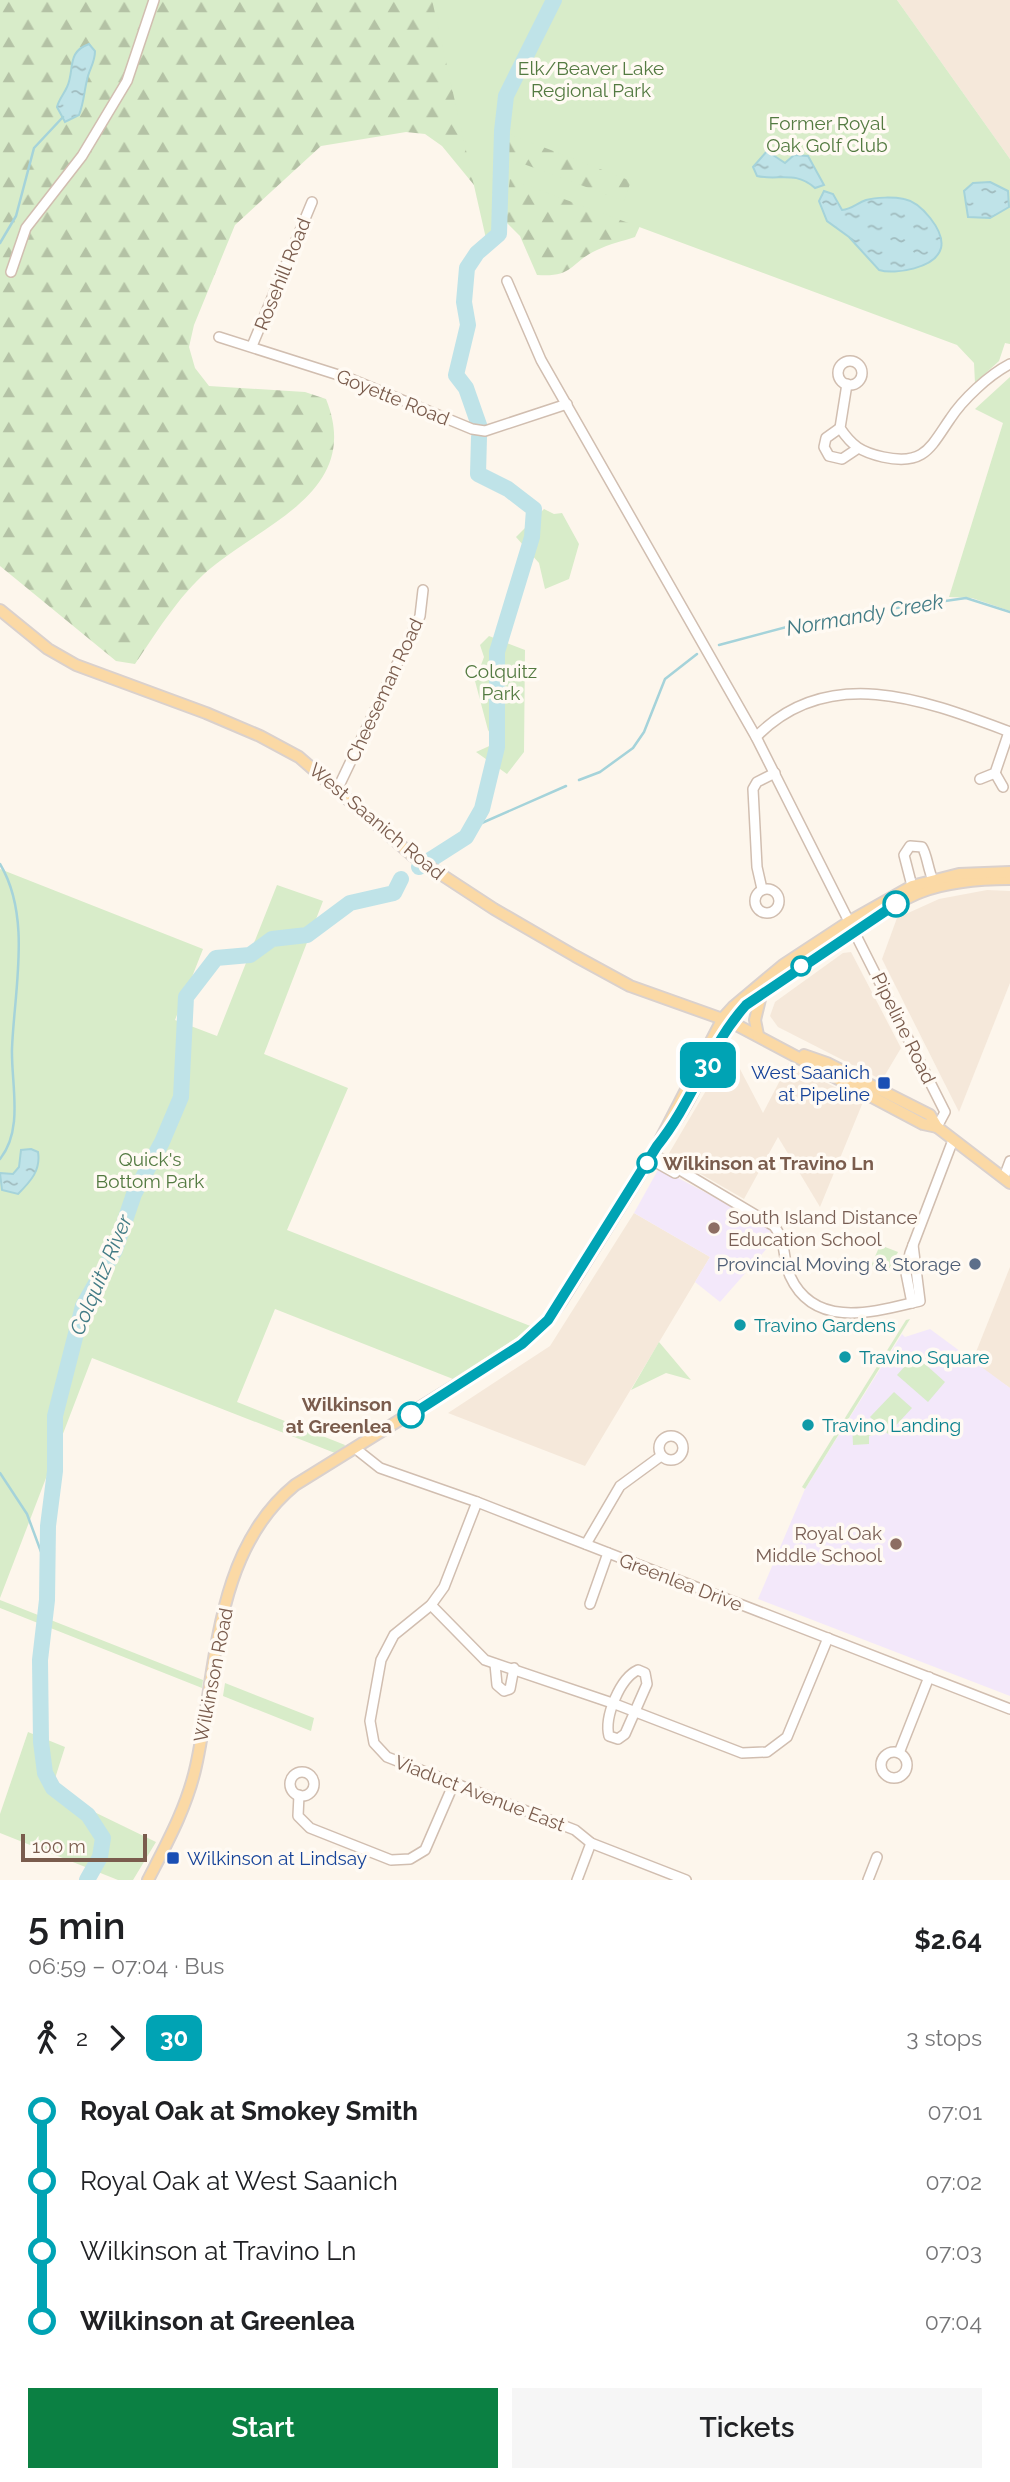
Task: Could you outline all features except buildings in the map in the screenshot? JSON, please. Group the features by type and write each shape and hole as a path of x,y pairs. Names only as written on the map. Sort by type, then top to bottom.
{"main road":[{"name":"West Saanich Road","path":"0,610 48,649 76,665 260,736 299,757 414,856 520,925 630,986 727,1020 792,1052 827,1063 928,1114 937,1127 1007,1180"},
{"path":"727,1020 752,988 912,886 959,874 1010,872"},
{"path":"727,1020 853,925 920,893 978,879 1010,879"},
{"path":"758,1035 756,1007 762,992"},
{"name":"Wilkinson Road","path":"148,1880 188,1793 197,1759 222,1612 251,1538 274,1502 295,1485 522,1344 548,1320 653,1153 727,1020"}],"street":[{"path":"11,272 26,228 82,156 127,80 154,0"},
{"name":"Rosehill Road","path":"252,346 312,202"},
{"path":"507,282 541,360 756,737 853,925"},
{"name":"Goyette Road","path":"219,337 351,379 472,429 485,431 567,404"},
{"path":"847,384 839,416 840,428 857,449 891,459 910,459 933,447 962,404 1010,364"},
{"path":"840,428 826,438 824,447 829,456 842,458 857,449"},
{"name":"Cheeseman Road","path":"338,788 421,616 424,590"},
{"path":"756,737 771,722 805,702 853,694 929,702 1010,732 995,773 980,779"},
{"path":"762,889 757,867 753,789 757,782 775,772"},
{"path":"995,773 1003,787"},
{"path":"912,886 904,855 910,846 922,847 926,866 933,880"},
{"name":"Pipeline Road","path":"853,925 945,1112 937,1127"},
{"path":"653,1153 673,1173 687,1174 774,1226 785,1242 788,1266 795,1284 823,1307 862,1315 916,1302 913,1245 953,1140"},
{"path":"1007,1180 1010,1161"},
{"name":"Greenlea Drive","path":"356,1449 380,1468 477,1502 1010,1709"},
{"path":"586,1545 620,1486 661,1455"},
{"name":"Viaduct Avenue East","path":"477,1502 444,1587 431,1605 394,1634 382,1660 370,1721 374,1743 387,1756 575,1830 591,1843 686,1880"},
{"path":"590,1604 608,1553"},
{"path":"431,1605 461,1640 485,1660 615,1704 742,1754 766,1752 788,1737 828,1638"},
{"path":"495,1664 497,1685 504,1691 510,1689 514,1668"},
{"path":"638,1670 645,1673 647,1684 625,1734 618,1739 609,1736 606,1726 615,1704 630,1674 638,1670"},
{"path":"899,1753 929,1677"},
{"path":"299,1796 298,1816 310,1828 391,1860 410,1859 425,1850 454,1783"},
{"path":"576,1880 591,1843"},
{"path":"868,1880 877,1857"}],"shaded area":[{"path":"897,0 1010,0 1010,159"},
{"path":"987,890 1010,891 1010,983 959,1112 882,959 897,918 939,899"},
{"path":"851,952 901,1048 882,1080 778,1027 770,1016 775,1002 843,953"},
{"path":"730,1050 763,1113 789,1063 863,1102 820,1207 778,1137 744,1199 668,1155"},
{"name":"South Island Distance Education School","path":"659,1168 756,1219 777,1237 720,1302 695,1282 710,1257 634,1213"},
{"path":"634,1213 710,1257 585,1466 448,1413 550,1346"},
{"path":"1010,1267 1010,1388 972,1362"},
{"name":"Royal Oak Middle School","path":"930,1329 1010,1388 1010,1696 758,1599 805,1489 902,1334 905,1337"}],"green space":[{"name":"Elk/Beaver Lake Regional Park","path":"0,0 741,0 635,237 597,250 565,272 537,275 520,236 505,221 499,204 474,185 442,146 425,134 406,132 321,146 235,225 194,325 189,347 195,368 209,386 305,392 326,399 334,430 332,456 321,479 305,499 216,564 192,586 135,664 116,661 0,566"},
{"name":"Former Royal Oak Golf Club","path":"432,0 897,0 1010,159 1010,344 1005,343 999,361 975,383 974,363 957,345 510,179 502,233 487,243","holes":["504,132 631,181 624,201 507,158"]},
{"path":"1010,377 1010,611 972,598 949,597 1003,423 975,409"},
{"path":"544,509 554,514 562,513 579,544 569,579 545,589 539,563 516,537"},
{"name":"Colquitz Park","path":"489,636 525,650 524,752 507,774 476,752 496,743 488,730 475,681 484,657 480,645"},
{"name":"Quick's Bottom Park","path":"0,869 203,949 175,1020 217,1036 277,885 323,901 264,1054 348,1088 287,1230 533,1327 453,1379 275,1309 237,1402 345,1445 340,1455 92,1358 0,1598"},
{"path":"880,1245 898,1252 887,1273 871,1266"},
{"path":"910,1319 805,1489 802,1487 906,1320"},
{"path":"659,1342 691,1380 666,1373 631,1390"},
{"path":"915,1355 945,1382 928,1402 897,1375"},
{"path":"894,1392 912,1408 888,1434 870,1417"},
{"path":"874,1423 874,1435 869,1436 869,1444 853,1445 852,1424"},
{"path":"0,1600 203,1680 202,1688 0,1608"},
{"path":"225,1683 314,1718 311,1731 223,1696"},
{"path":"28,1732 65,1747 51,1791 156,1842 133,1880 118,1880 0,1833 0,1814"}],"water":[{"path":"89,44 95,55 81,110 79,115 65,122 57,107 66,90 74,57 82,47"},
{"path":"767,151 785,163 794,155 808,156 824,185 815,188 800,179 757,176 753,167"},
{"path":"990,182 1008,191 1009,207 990,218 968,217 964,191 973,183"},
{"path":"824,191 833,194 842,210 875,198 911,201 924,211 936,226 941,241 938,255 923,265 904,271 879,270 849,237 827,221 819,201"},
{"path":"31,1149 38,1152 39,1158 31,1180 18,1194 2,1190 0,1173 13,1174 19,1167 21,1150"}],"waterway":[{"name":"Colquitz River","path":"480,428 466,388 456,375 468,325 464,302 467,268 477,253 499,234 502,131 506,96 554,0"},
{"path":"0,243 16,216 34,148 63,117"},
{"name":"Colquitz River","path":"419,867 466,837 482,809 497,747 497,652 532,537 534,509 508,489 478,474 479,437"},
{"name":"Normandy Creek","path":"719,645 813,620 966,598 1010,612"},
{"name":"Normandy Creek","path":"579,780 600,772 633,748 644,732 665,679 697,654"},
{"name":"Normandy Creek","path":"475,826 566,786"},
{"path":"0,864 16,907 19,955 12,1049 14,1120 12,1134 0,1159"},
{"name":"Colquitz River","path":"87,1880 100,1857 103,1838 88,1815 53,1788 45,1773 41,1742 40,1660 47,1600 48,1526 55,1471 55,1416 83,1306 115,1250 134,1194 162,1142 181,1097 186,997 216,958 250,955 272,939 307,935 350,903 394,893 401,879"},
{"path":"0,1473 27,1514 47,1568"}],"bus line":[{"name":"30","path":"411,1415 522,1344 548,1320 657,1146 677,1121 731,1022 746,1005 896,904"}],"place":[{"name":"West Saanich at Pipeline","path":"884,1083"},
{"name":"Wilkinson at Travino Ln","path":"647,1163"},
{"name":"South Island Distance Education School","path":"714,1228"},
{"name":"Provincial Moving & Storage","path":"975,1264"},
{"name":"Travino Gardens","path":"740,1325"},
{"name":"Travino Square","path":"845,1357"},
{"name":"Wilkinson at Greenlea","path":"411,1415"},
{"name":"Travino Landing","path":"808,1425"},
{"name":"Royal Oak Middle School","path":"896,1544"},
{"name":"Wilkinson at Lindsay","path":"173,1858"}]}
